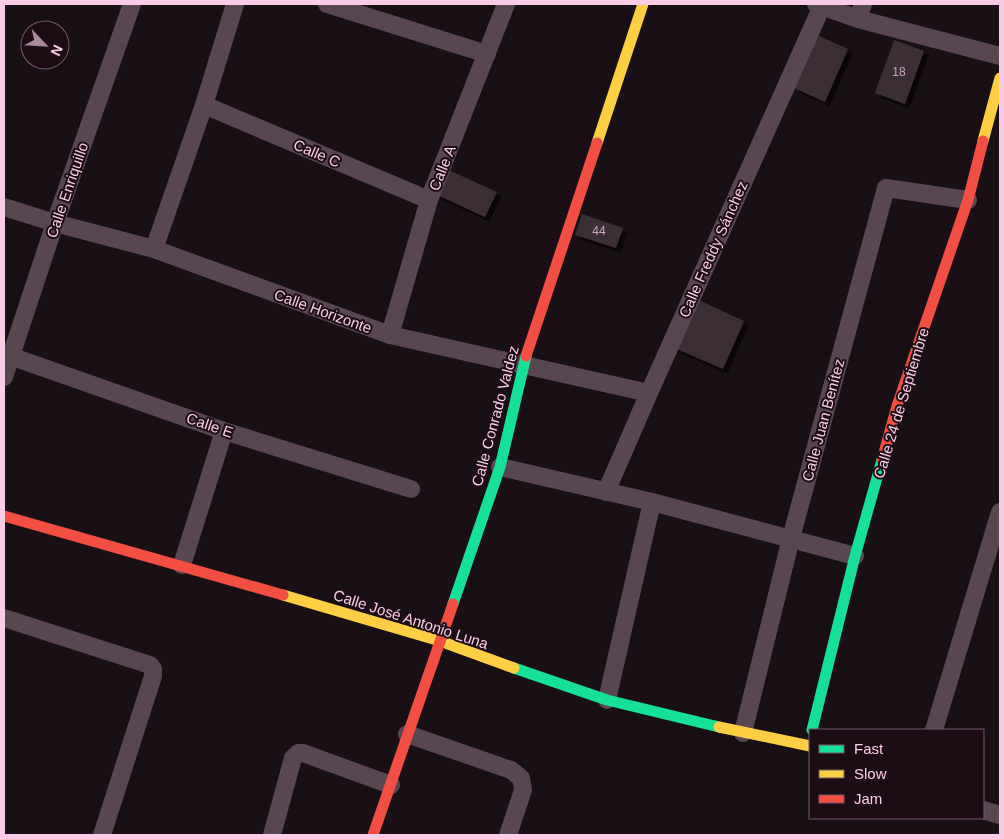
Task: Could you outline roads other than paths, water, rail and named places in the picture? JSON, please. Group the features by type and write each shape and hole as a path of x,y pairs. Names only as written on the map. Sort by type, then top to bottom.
{"street":[{"name":"Calle Enriquillo","path":"4,377 55,223 132,4"},
{"path":"154,249 204,105 235,4"},
{"path":"327,4 487,54"},
{"name":"Calle A","path":"390,335 429,200 506,4"},
{"name":"Calle Conrado Valdez","path":"373,835 500,467 523,365 643,4"},
{"path":"819,5 861,11 1000,56"},
{"name":"Calle Freddy Sánchez","path":"606,492 819,5"},
{"name":"Calle 24 de Septiembre","path":"813,729 856,556 897,406 968,200 1000,78"},
{"name":"Calle C","path":"204,105 429,200"},
{"name":"Calle Juan Benítez","path":"743,733 791,538 886,188 968,200"},
{"name":"Calle Horizonte","path":"4,207 55,223 154,249 390,335 648,393"},
{"name":"Calle E","path":"10,356 224,431 411,489"},
{"path":"182,565 224,431"},
{"path":"500,467 652,502 856,556"},
{"path":"607,700 652,502"},
{"path":"934,729 1000,512"},
{"name":"Calle José Antonio Luna","path":"4,516 182,565 440,641 607,700 743,733 809,740"},
{"path":"4,618 150,665 153,669 153,676 102,835"},
{"path":"407,734 511,770 521,778 523,790 508,835"},
{"path":"272,835 293,758 298,753 304,753 391,785"},
{"path":"984,810 1000,815"}]}
